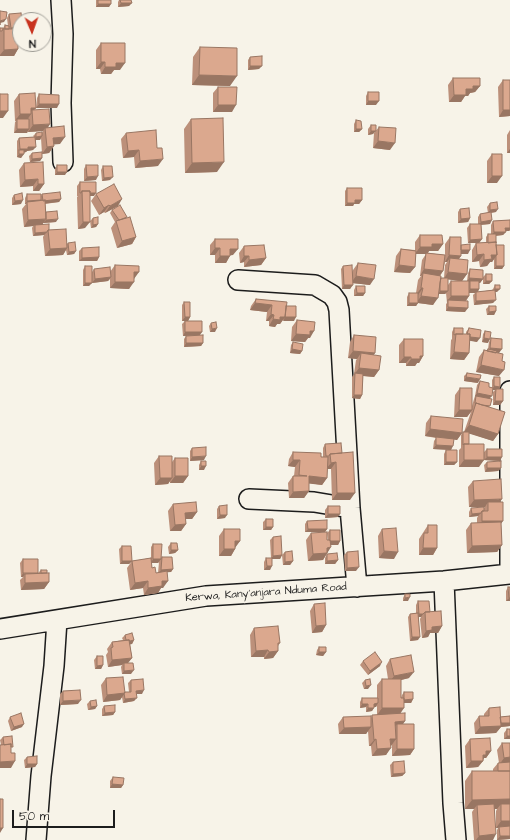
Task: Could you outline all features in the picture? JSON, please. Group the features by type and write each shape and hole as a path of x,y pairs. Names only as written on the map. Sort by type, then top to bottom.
{"street":[{"path":"62,0 62,162"},
{"path":"238,280 315,285 332,295 336,302 339,310 350,508 357,587"},
{"path":"510,391 510,574"},
{"path":"250,499 314,502 350,508"},
{"name":"Kerwa, Kany'anjara Nduma Road","path":"0,629 206,596 444,581 510,574"},
{"path":"444,581 453,803 456,840"},
{"path":"36,840 41,776 54,666 57,620"}],"building":[{"path":"98,0 111,0 111,4 98,4"},
{"path":"120,0 131,0 132,3 121,3"},
{"path":"0,11 7,12 6,19 0,21"},
{"path":"9,14 12,14 12,28 11,28"},
{"path":"5,25 9,26 9,29 5,29"},
{"path":"4,29 12,29 12,49 4,50"},
{"path":"101,43 125,43 125,63 116,63 116,67 105,67 105,62 101,62"},
{"path":"200,47 237,48 237,76 199,75"},
{"path":"262,56 262,66 250,66 250,57"},
{"path":"453,78 480,78 480,86 473,86 473,89 466,89 466,95 454,95"},
{"path":"503,80 510,80 510,110 503,110"},
{"path":"218,87 237,87 236,105 218,105"},
{"path":"368,92 379,92 379,101 368,101"},
{"path":"35,93 36,108 31,108 31,114 20,114 19,94"},
{"path":"0,94 8,94 8,111 0,111"},
{"path":"39,94 59,95 59,104 39,104"},
{"path":"49,109 50,124 33,125 32,110"},
{"path":"223,118 224,162 192,163 191,119"},
{"path":"17,119 29,119 29,129 17,129"},
{"path":"356,120 361,121 362,129 356,129"},
{"path":"371,125 376,125 376,131 371,131"},
{"path":"64,126 65,137 53,138 54,146 47,147 45,128"},
{"path":"379,127 396,128 395,143 378,141"},
{"path":"156,130 157,148 162,148 163,159 140,161 139,150 128,151 126,133"},
{"path":"42,132 42,136 36,137 36,133"},
{"path":"35,137 36,147 20,149 19,138"},
{"path":"19,150 24,150 24,154 19,154"},
{"path":"42,152 42,158 32,159 32,153"},
{"path":"492,154 502,154 502,176 492,176"},
{"path":"43,162 44,184 38,184 38,179 25,180 24,163"},
{"path":"57,165 67,165 67,172 57,172"},
{"path":"86,165 98,165 98,176 87,177"},
{"path":"103,166 112,166 113,177 104,178"},
{"path":"80,182 96,182 96,193 82,191 80,193"},
{"path":"114,184 122,199 104,208 96,194"},
{"path":"347,188 362,188 362,200 355,200 355,203 347,203"},
{"path":"82,191 90,191 90,222 83,222"},
{"path":"60,192 61,199 43,201 42,194"},
{"path":"22,193 23,200 15,201 14,195"},
{"path":"27,194 41,194 41,200 27,201"},
{"path":"45,200 46,219 28,220 27,202"},
{"path":"497,202 498,209 490,210 490,203"},
{"path":"120,205 127,217 119,220 112,210"},
{"path":"469,208 470,218 461,219 460,209"},
{"path":"57,211 58,219 46,220 46,212"},
{"path":"491,212 492,220 481,222 480,214"},
{"path":"98,217 98,224 93,225 93,218"},
{"path":"130,217 136,237 122,241 116,221"},
{"path":"510,220 510,228 505,228 506,232 494,232 493,221"},
{"path":"49,224 49,230 47,232 35,233 35,225"},
{"path":"470,224 481,224 482,239 470,240"},
{"path":"66,229 67,248 50,249 48,230"},
{"path":"488,234 496,234 496,242 488,243"},
{"path":"420,235 442,235 443,244 432,244 432,247 420,247"},
{"path":"450,237 461,237 461,256 449,255"},
{"path":"215,239 238,239 238,249 230,249 230,256 220,256 220,248 215,248"},
{"path":"75,242 76,251 69,252 68,243"},
{"path":"496,242 497,255 491,255 492,259 484,260 484,254 477,255 476,243"},
{"path":"470,244 470,250 461,250 461,245"},
{"path":"264,245 266,258 249,260 249,256 244,256 244,246"},
{"path":"496,245 504,245 504,266 496,266"},
{"path":"99,247 99,257 82,258 82,248"},
{"path":"401,249 416,251 415,267 399,265"},
{"path":"426,253 445,255 443,271 424,269"},
{"path":"450,258 468,260 467,274 448,272"},
{"path":"358,263 376,265 374,279 356,276"},
{"path":"115,265 139,266 139,272 134,272 134,282 115,282"},
{"path":"352,265 353,285 344,285 343,266"},
{"path":"85,266 92,266 92,283 85,283"},
{"path":"110,267 111,277 95,279 94,269"},
{"path":"470,269 483,270 483,279 469,278"},
{"path":"423,273 441,276 438,298 421,296 423,288 421,288"},
{"path":"486,274 492,274 492,281 486,281"},
{"path":"441,278 448,278 448,291 440,291"},
{"path":"451,281 469,281 469,296 451,296"},
{"path":"470,281 479,281 479,289 470,289"},
{"path":"495,285 500,285 500,289 495,289"},
{"path":"356,286 365,286 365,293 357,293"},
{"path":"495,290 496,300 476,301 476,292"},
{"path":"409,293 418,293 418,303 409,303"},
{"path":"256,299 287,302 285,317 280,317 280,320 273,319 274,315 271,314 272,305 255,303"},
{"path":"448,300 468,301 468,308 448,307"},
{"path":"184,302 190,302 190,317 185,317"},
{"path":"286,306 296,306 296,317 285,317"},
{"path":"489,306 496,306 496,311 489,312"},
{"path":"297,320 315,322 314,331 310,331 310,335 296,334"},
{"path":"185,321 202,321 202,332 185,332"},
{"path":"216,322 217,328 212,329 211,323"},
{"path":"454,328 463,328 463,334 454,335"},
{"path":"469,328 481,330 480,338 470,337 470,334 467,334"},
{"path":"485,331 491,332 490,339 484,338"},
{"path":"456,334 470,334 469,353 454,352"},
{"path":"203,335 203,343 186,343 186,336"},
{"path":"354,335 376,337 375,353 353,351"},
{"path":"491,338 502,339 502,349 490,348"},
{"path":"404,339 423,339 423,356 420,356 420,359 404,357"},
{"path":"293,342 303,344 302,351 292,349"},
{"path":"488,349 497,351 496,353 487,351"},
{"path":"484,350 503,354 502,361 505,362 504,370 481,365"},
{"path":"361,353 381,356 379,370 359,368"},
{"path":"355,373 363,374 362,395 354,395"},
{"path":"467,373 481,375 480,379 466,377"},
{"path":"494,377 500,377 500,387 494,386"},
{"path":"480,381 489,383 489,387 493,388 492,396 477,393"},
{"path":"460,388 472,388 472,410 459,410"},
{"path":"496,389 503,389 503,401 495,401"},
{"path":"476,396 492,399 490,406 476,404 475,403"},
{"path":"476,403 505,412 498,434 469,425"},
{"path":"431,416 463,419 462,433 430,429"},
{"path":"463,432 469,432 469,444 463,445"},
{"path":"436,437 454,439 453,446 436,445"},
{"path":"341,443 342,453 330,454 329,456 326,456 325,444"},
{"path":"464,444 484,444 484,460 464,460"},
{"path":"206,447 206,456 192,457 192,448"},
{"path":"487,449 502,449 502,457 487,457"},
{"path":"446,450 457,450 457,462 446,462"},
{"path":"293,452 321,453 321,457 328,457 327,478 309,476 309,491 293,492 293,476 307,476 299,475 300,460 293,460"},
{"path":"353,452 355,493 337,493 336,462 331,463 330,454"},
{"path":"159,456 172,456 172,478 160,478"},
{"path":"175,458 188,458 188,476 175,476"},
{"path":"201,461 206,461 206,466 201,466"},
{"path":"501,461 501,468 487,468 487,462"},
{"path":"501,479 502,499 474,500 473,481"},
{"path":"196,502 197,512 185,513 186,524 175,525 173,504"},
{"path":"488,502 503,502 503,521 482,521 482,511 488,511"},
{"path":"227,505 227,515 220,515 219,506"},
{"path":"328,506 340,506 340,514 328,514"},
{"path":"484,507 484,511 481,513 472,514 471,508"},
{"path":"266,519 273,519 273,527 266,527"},
{"path":"327,520 327,529 308,529 307,521"},
{"path":"501,522 502,545 472,546 471,523"},
{"path":"428,525 437,525 437,548 423,548 424,533 428,533"},
{"path":"396,528 398,552 384,551 382,529"},
{"path":"224,529 240,529 240,541 235,541 235,549 224,549"},
{"path":"330,530 340,530 340,541 330,541"},
{"path":"327,532 327,540 330,540 331,547 327,548 327,553 313,554 311,533"},
{"path":"281,536 282,555 273,556 273,537"},
{"path":"171,543 177,543 178,550 171,550"},
{"path":"153,544 162,544 161,559 153,559"},
{"path":"122,546 131,546 132,561 122,561"},
{"path":"292,551 293,561 285,562 285,552"},
{"path":"358,551 359,567 347,568 347,552"},
{"path":"337,553 338,560 327,561 327,554"},
{"path":"162,557 172,557 173,569 161,570"},
{"path":"151,558 152,568 155,567 156,573 167,571 168,581 162,581 162,586 148,588 148,581 135,583 132,561"},
{"path":"266,558 272,558 272,566 267,566"},
{"path":"23,559 38,559 38,573 23,573"},
{"path":"41,570 47,570 47,573 41,573"},
{"path":"49,573 49,582 25,583 25,574"},
{"path":"508,587 510,587 510,598 509,598"},
{"path":"405,594 410,594 410,597 405,598"},
{"path":"418,601 429,601 430,612 419,614"},
{"path":"325,603 326,625 316,626 314,604"},
{"path":"441,611 442,626 432,627 432,630 426,631 425,612"},
{"path":"418,613 420,637 412,637 410,614"},
{"path":"278,626 280,643 278,643 278,651 256,651 254,628"},
{"path":"132,633 134,640 126,640 125,635"},
{"path":"129,640 132,658 112,660 112,642"},
{"path":"319,647 326,647 326,652 319,652"},
{"path":"375,652 382,662 370,671 363,661"},
{"path":"411,655 414,672 394,676 390,659"},
{"path":"97,656 103,656 103,665 97,666"},
{"path":"124,663 133,663 134,670 124,671"},
{"path":"123,677 125,693 107,695 106,678"},
{"path":"143,679 144,690 136,691 137,698 125,699 124,693 131,692 131,680"},
{"path":"370,679 371,685 366,686 365,680"},
{"path":"382,679 401,679 401,698 404,698 404,708 382,708"},
{"path":"80,690 81,700 63,701 63,691"},
{"path":"404,692 413,692 413,699 404,700"},
{"path":"362,698 378,698 378,703 374,704 374,708 368,708 368,704 362,704"},
{"path":"96,700 97,706 91,707 90,701"},
{"path":"115,705 115,712 105,713 104,706"},
{"path":"500,707 501,726 480,727 479,716 489,716 489,708"},
{"path":"21,713 24,724 14,727 10,717"},
{"path":"405,713 405,721 395,722 396,739 390,739 391,748 377,749 376,739 374,740 372,715"},
{"path":"371,716 371,727 344,728 343,717"},
{"path":"510,716 510,723 501,723 500,717"},
{"path":"397,724 414,724 414,749 397,749"},
{"path":"507,729 510,729 510,736 507,736"},
{"path":"12,736 13,747 11,747 11,744 4,745 3,737"},
{"path":"490,738 491,751 486,751 486,755 483,755 483,761 471,761 470,739"},
{"path":"502,743 510,743 510,757 504,758"},
{"path":"11,744 11,753 15,753 15,761 0,762 0,745"},
{"path":"37,756 37,764 27,764 27,757"},
{"path":"404,761 405,773 393,774 393,762"},
{"path":"510,762 510,771 498,771 498,763"},
{"path":"472,771 510,771 510,799 472,800"},
{"path":"113,777 124,778 123,785 112,784"},
{"path":"0,799 3,799 3,828 0,828"},
{"path":"494,804 496,834 479,836 477,805"},
{"path":"501,804 510,804 510,821 501,821"},
{"path":"510,826 510,836 500,836 499,827"}]}
